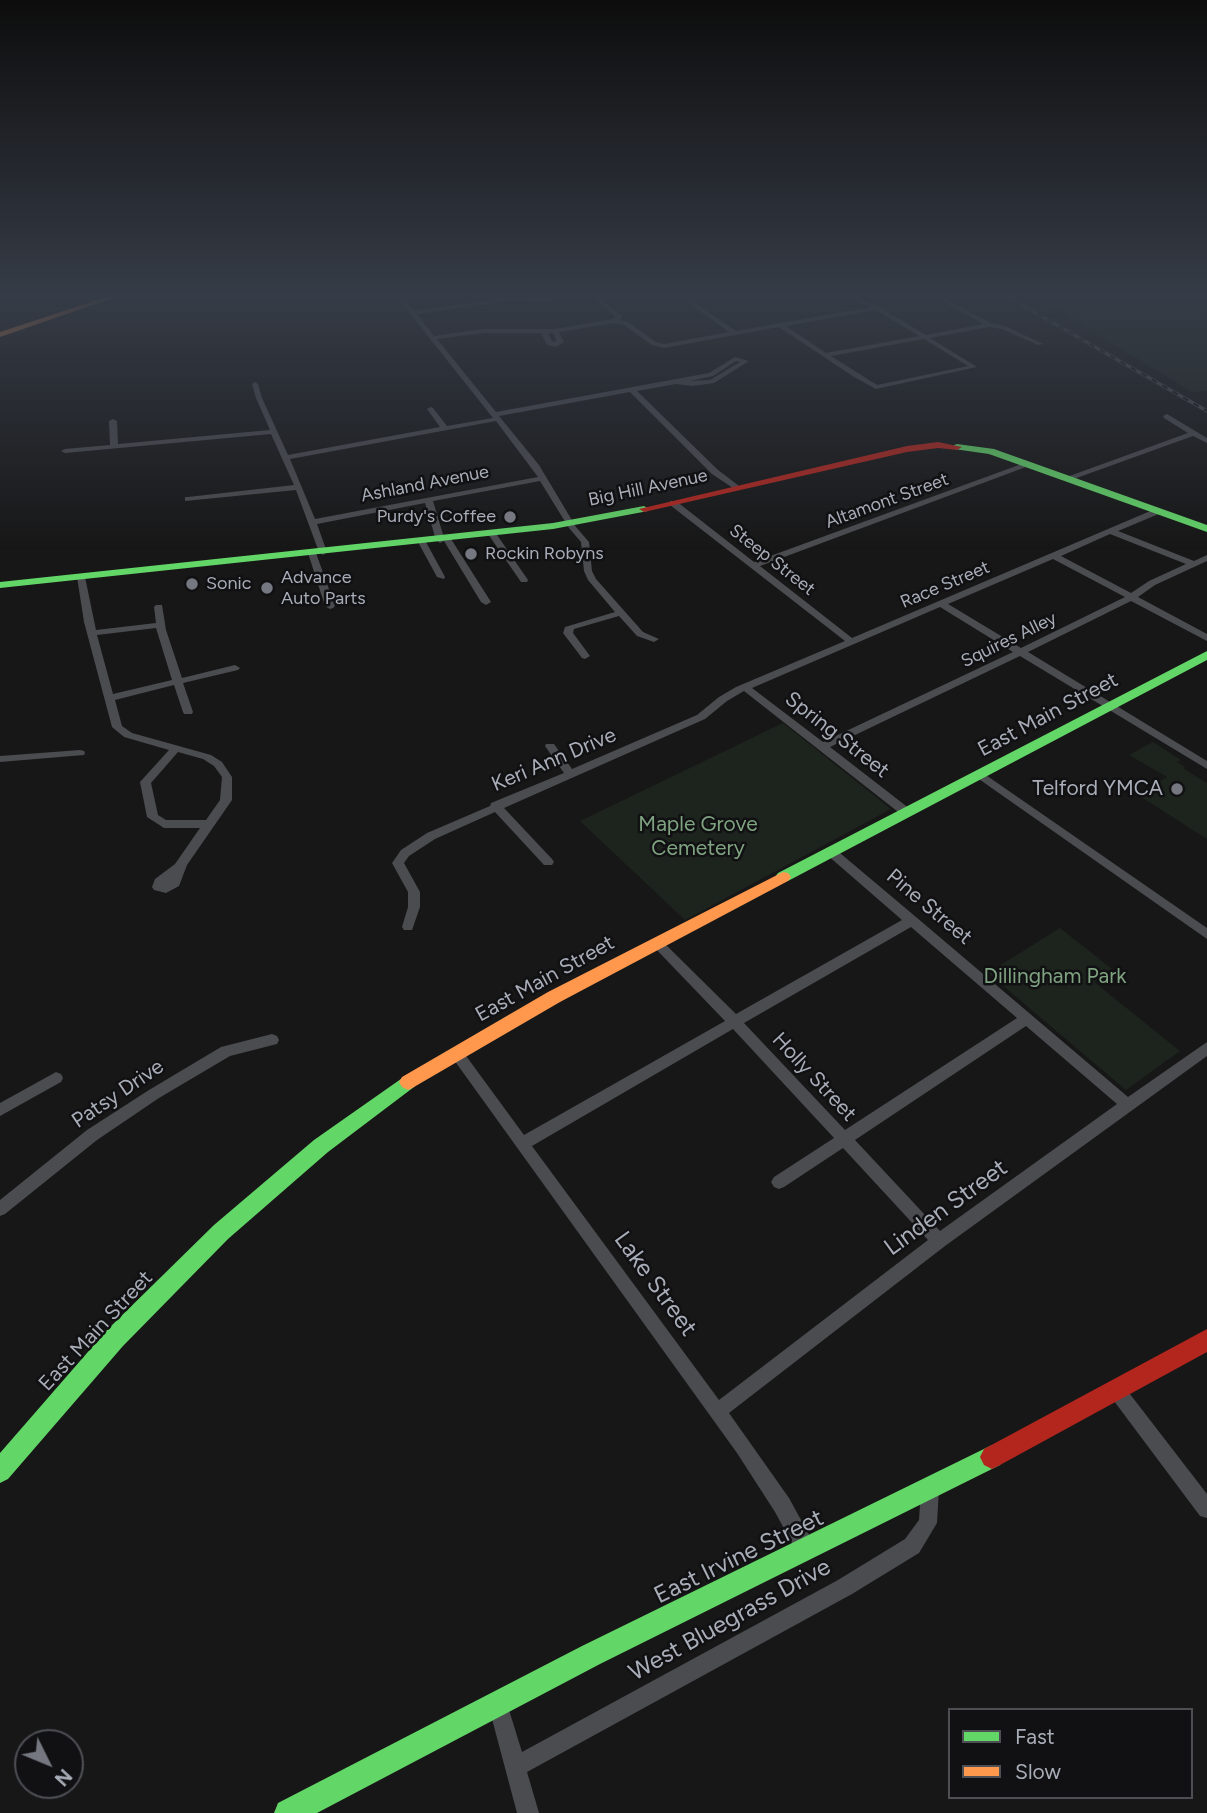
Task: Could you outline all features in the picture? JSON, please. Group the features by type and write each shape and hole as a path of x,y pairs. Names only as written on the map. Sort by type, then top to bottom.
{"main road":[{"name":"Big Hill Avenue","path":"0,585 422,542 572,523 673,503 906,449 938,445 980,449 1030,464 1207,529"},
{"name":"East Main Street","path":"0,1471 115,1339 230,1224 360,1116 456,1053 657,943 1207,655"},
{"name":"East Irvine Street","path":"288,1813 498,1704 930,1489 1117,1391 1207,1340"}],"street":[{"path":"466,381 543,478 587,545 589,574 645,638 654,639"},
{"path":"284,458 683,381"},
{"path":"676,382 697,384 714,381"},
{"path":"864,381 876,387 907,381"},
{"path":"256,384 273,432 313,522 330,606"},
{"path":"632,390 715,472 736,488"},
{"path":"431,409 444,429"},
{"path":"1167,416 1207,441"},
{"path":"113,421 114,446"},
{"path":"65,451 273,432"},
{"path":"1068,478 1194,433"},
{"name":"Altamont Street","path":"754,565 1030,464"},
{"name":"Ashland Avenue","path":"313,522 543,478"},
{"path":"188,499 298,486"},
{"path":"428,499 443,539 486,603"},
{"name":"Steep Street","path":"673,503 852,642"},
{"name":"Race Street","path":"745,687 1158,511"},
{"path":"1112,532 1194,564"},
{"path":"492,534 524,580"},
{"path":"422,542 441,577"},
{"path":"1055,556 1207,638"},
{"name":"Squires Alley","path":"822,747 1207,558"},
{"path":"81,577 92,633 117,727 121,732 213,760 227,777 226,800 179,867"},
{"path":"942,604 1207,766"},
{"path":"159,607 160,625 188,712"},
{"path":"585,656 568,633 569,627 621,613"},
{"path":"92,633 160,625"},
{"path":"109,698 235,668"},
{"name":"Spring Street","path":"745,687 906,812"},
{"name":"Keri Ann Drive","path":"408,928 415,899 398,863 405,853 441,830 701,717 723,699 745,687"},
{"path":"550,746 570,774"},
{"path":"176,748 145,782 153,817 164,824 210,824"},
{"path":"1193,757 1205,751"},
{"path":"0,759 80,753"},
{"path":"980,775 1207,934"},
{"path":"495,806 548,862"},
{"name":"Pine Street","path":"830,852 1127,1104"},
{"path":"522,1144 912,920"},
{"name":"Holly Street","path":"657,943 735,1022 939,1241"},
{"path":"779,1182 1028,1018"},
{"name":"Patsy Drive","path":"0,1209 92,1135 154,1094 226,1051 272,1040"},
{"name":"Linden Street","path":"717,1412 939,1241 1207,1048"},
{"name":"Lake Street","path":"456,1053 717,1412 782,1505 806,1549"},
{"path":"0,1110 56,1078"},
{"path":"1117,1391 1207,1509"},
{"name":"West Bluegrass Drive","path":"515,1767 904,1552 922,1535 928,1523 930,1489"},
{"path":"498,1704 528,1813"}],"green space":[{"path":"1173,381 1207,381 1207,391 1192,392"},
{"name":"Maple Grove Cemetery","path":"783,723 891,809 685,920 580,821"},
{"name":"Telford YMCA","path":"1153,742 1181,760 1177,762 1185,767 1184,769 1207,783 1207,839 1138,795 1167,777 1129,755"},
{"name":"Dillingham Park","path":"1060,928 1112,969 1094,982 1180,1051 1126,1090 988,973"}],"railway":[{"path":"1154,381 1207,411"}],"traffic: fast":[{"path":"957,447 991,451 1207,529"},
{"path":"0,585 553,526 644,509"},
{"path":"783,877 1207,655"},
{"path":"0,1471 115,1338 221,1232 321,1146 408,1082"},
{"path":"288,1813 591,1655 992,1457"}],"traffic: slow":[{"path":"408,1082 554,997 783,877"}],"traffic: jam":[{"path":"644,509 907,449 938,445 957,447"},
{"path":"992,1457 1207,1340"}],"place":[{"name":"Purdy's Coffee","path":"510,517"},
{"name":"Rockin Robyns","path":"471,554"},
{"name":"Sonic","path":"192,584"},
{"name":"Advance Auto Parts","path":"267,588"},
{"name":"Telford YMCA","path":"1177,789"}]}
